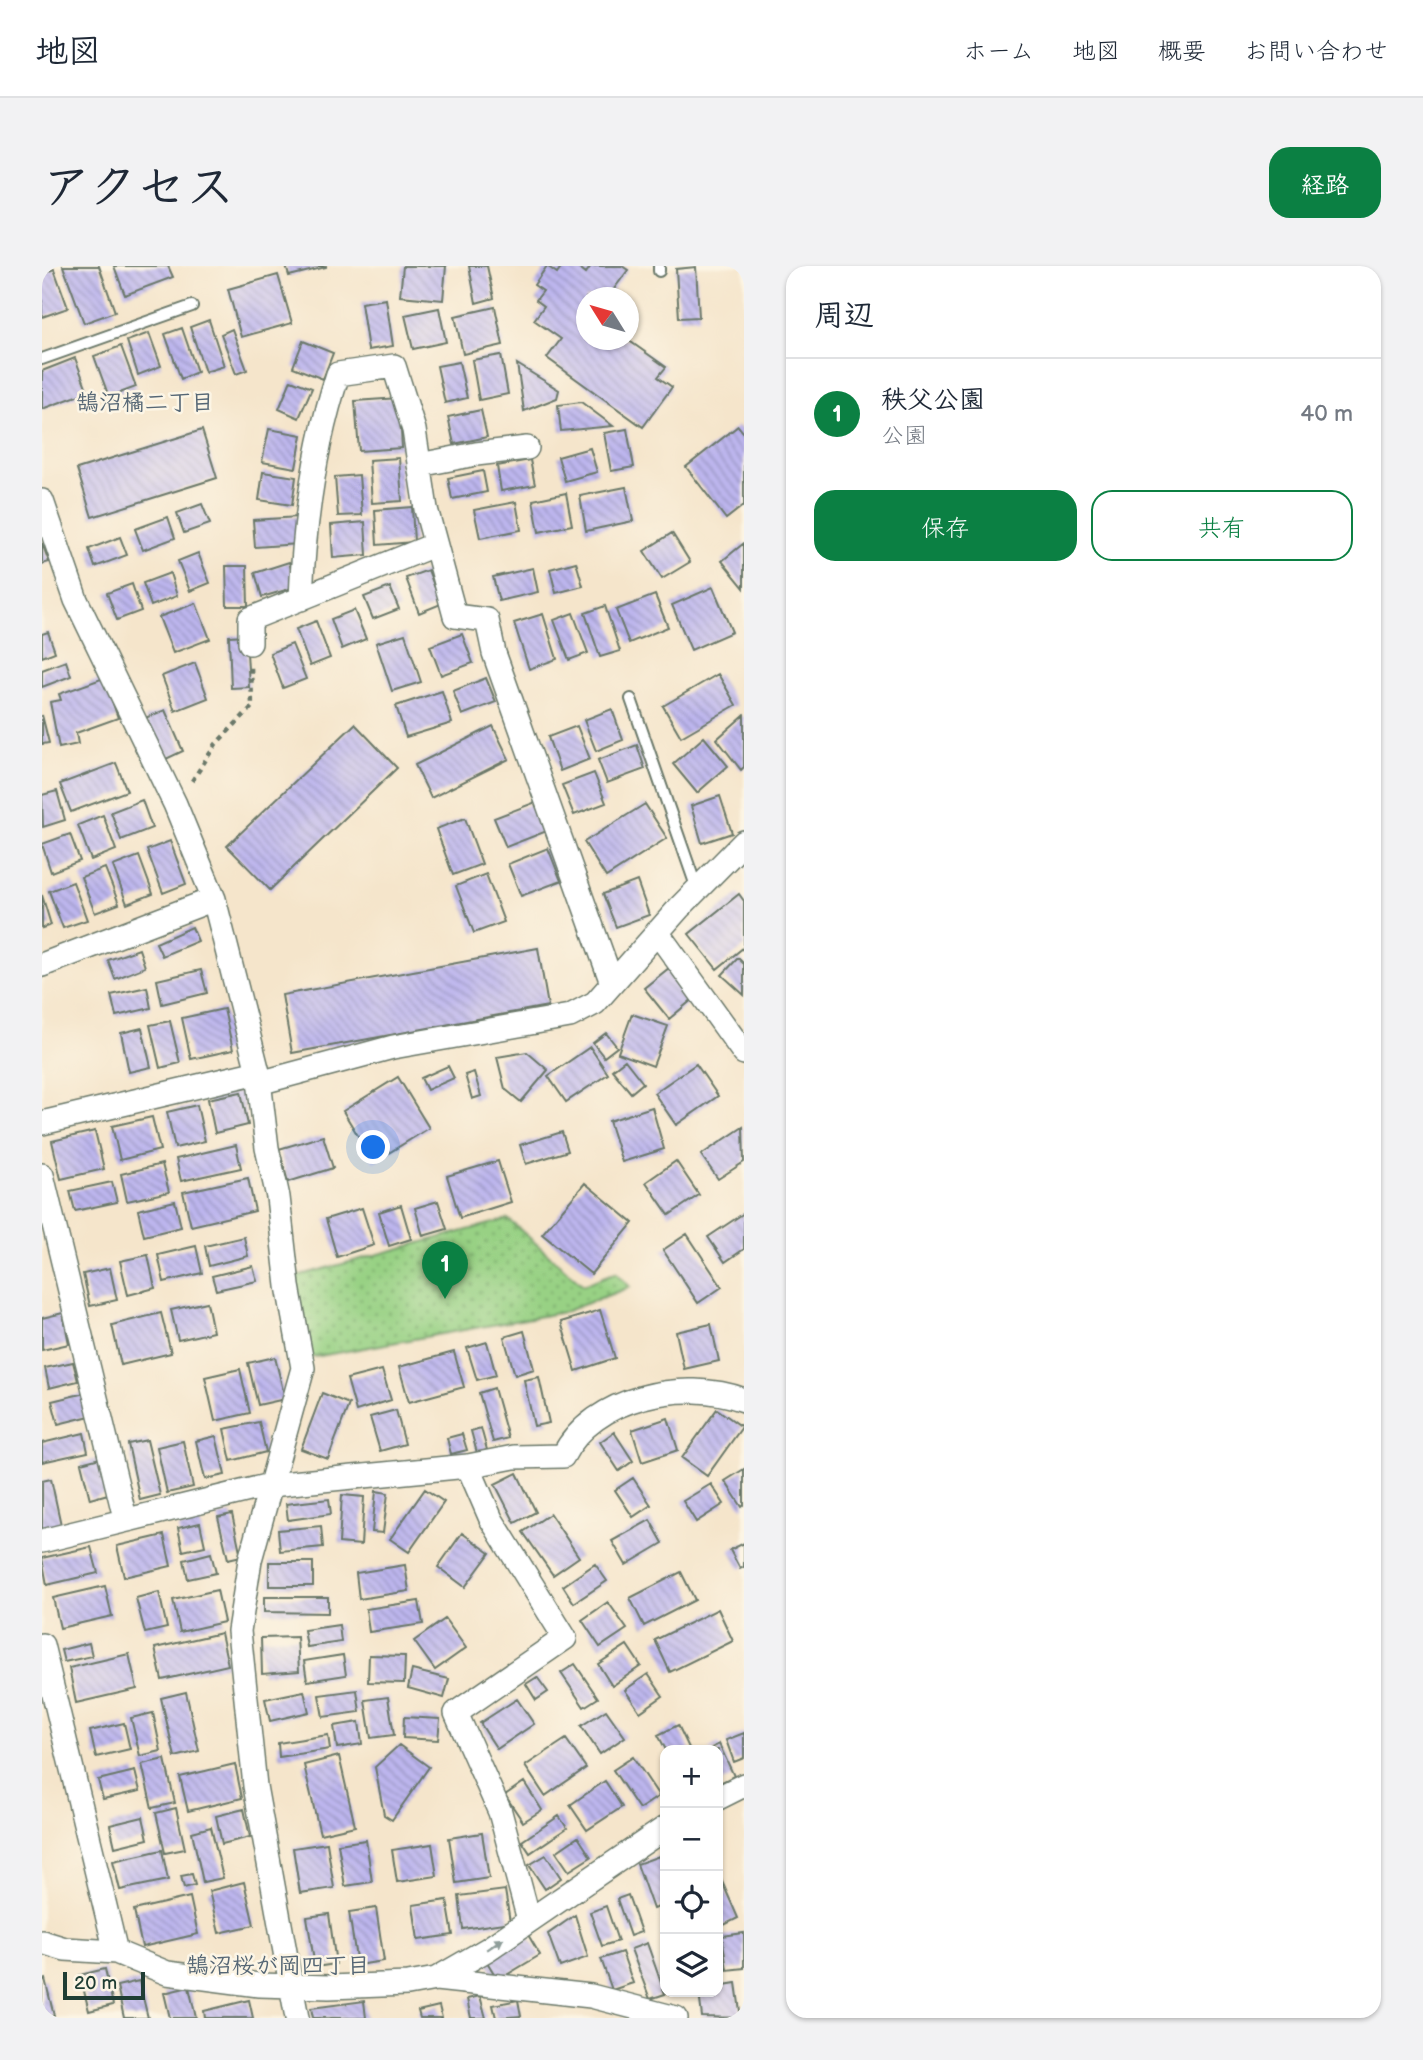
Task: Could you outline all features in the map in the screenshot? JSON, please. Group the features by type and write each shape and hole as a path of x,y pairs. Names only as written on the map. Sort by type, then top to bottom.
{"street":[{"path":"301,599 303,551 313,469 321,425 338,374 394,366 414,430 434,545 455,616 487,620 495,653 612,983"},
{"path":"419,465 527,448"},
{"path":"42,501 76,600 180,797 214,899 258,1077 267,1148 278,1197 288,1286 303,1368 250,1560 239,1631 255,1786 293,1984 297,2018"},
{"path":"250,643 250,619 434,545"},
{"path":"42,1123 393,1047 570,1016 595,1003 657,932 744,842"},
{"path":"42,965 214,899"},
{"path":"657,932 744,1054"},
{"path":"42,1175 125,1518"},
{"path":"42,1541 125,1518 270,1485 468,1466 514,1457 562,1456 578,1433 601,1416 631,1401 679,1392 710,1390 744,1400"},
{"path":"468,1466 491,1519 565,1638 456,1713 500,1812 529,1920"},
{"path":"42,1645 117,1952"},
{"path":"723,1796 744,1785"},
{"path":"436,1979 488,1950 660,1831"},
{"path":"42,1942 65,1949 117,1952 167,1973 259,1985 329,1987 408,1984 436,1979 591,1996 676,2018"},
{"path":"42,1958 65,1949"}],"lane":[{"path":"42,359 192,306"},
{"path":"631,699 697,889"}],"path":[{"path":"180,797 216,744 252,707 250,643"}],"green space":[{"path":"508,1219 583,1285 616,1272 630,1287 564,1312 308,1358 287,1279"}],"building":[{"path":"63,266 99,266 115,312 84,323"},
{"path":"114,266 168,266 173,277 125,295"},
{"path":"286,266 326,266 326,267 289,276"},
{"path":"403,266 446,266 443,300 400,296"},
{"path":"469,266 487,266 494,298 476,303"},
{"path":"547,266 557,273 562,266 577,266 586,273 591,266 622,266 628,270 615,287 576,287 576,350 639,350 639,348 666,367 658,377 672,387 643,427 547,358 561,339 534,320 544,306 536,300 543,291 534,285"},
{"path":"696,267 699,317 679,318 676,269"},
{"path":"54,269 68,308 42,317 42,274"},
{"path":"278,275 292,323 241,337 228,289"},
{"path":"386,299 393,346 368,350 361,303"},
{"path":"495,307 503,345 463,354 455,316"},
{"path":"439,308 446,342 413,349 405,315"},
{"path":"209,320 224,366 205,372 190,327"},
{"path":"182,328 197,372 181,379 165,334"},
{"path":"232,329 247,370 236,374 221,334"},
{"path":"149,333 161,366 138,375 127,341"},
{"path":"303,341 333,353 323,379 293,367"},
{"path":"121,346 136,387 109,397 94,356"},
{"path":"501,355 508,394 479,400 472,360"},
{"path":"75,358 88,392 42,409 42,371"},
{"path":"459,362 467,398 445,403 437,366"},
{"path":"517,364 559,390 557,398 524,411"},
{"path":"291,380 312,388 299,418 279,409"},
{"path":"399,398 402,448 359,451 355,401"},
{"path":"581,402 613,426 561,431 558,405"},
{"path":"481,410 487,437 454,444 448,417"},
{"path":"738,426 744,433 744,505 726,519 686,467"},
{"path":"269,429 302,435 296,468 262,462"},
{"path":"627,429 634,467 611,471 604,433"},
{"path":"202,430 217,478 92,517 77,469"},
{"path":"590,448 597,472 565,481 558,457"},
{"path":"399,458 402,501 372,503 369,460"},
{"path":"530,460 535,485 501,491 497,466"},
{"path":"483,471 487,492 452,499 448,478"},
{"path":"263,472 296,477 292,505 259,500"},
{"path":"359,475 362,515 338,516 335,477"},
{"path":"626,487 633,521 586,531 580,496"},
{"path":"566,493 572,525 539,532 533,500"},
{"path":"516,502 521,530 480,538 474,510"},
{"path":"202,504 210,524 184,533 177,513"},
{"path":"412,507 414,542 377,545 375,510"},
{"path":"168,517 175,538 143,550 135,529"},
{"path":"298,517 299,544 255,547 253,520"},
{"path":"365,522 367,555 333,558 331,525"},
{"path":"672,533 690,562 662,579 644,551"},
{"path":"120,537 127,555 95,567 89,549"},
{"path":"42,543 49,562 42,564"},
{"path":"744,543 744,588 722,561"},
{"path":"198,553 210,583 190,591 178,561"},
{"path":"289,562 296,587 262,597 255,573"},
{"path":"576,562 583,586 556,593 550,569"},
{"path":"226,566 247,566 248,606 227,606"},
{"path":"533,568 538,592 499,601 493,577"},
{"path":"428,570 441,604 419,613 406,578"},
{"path":"170,573 177,596 151,606 143,583"},
{"path":"132,584 141,611 117,620 107,593"},
{"path":"390,587 399,609 373,619 364,597"},
{"path":"713,587 732,632 691,650 672,605"},
{"path":"655,595 668,627 629,643 616,610"},
{"path":"196,603 210,639 173,653 159,617"},
{"path":"605,606 620,651 600,657 585,613"},
{"path":"354,610 366,639 342,649 331,619"},
{"path":"573,613 588,653 569,660 554,620"},
{"path":"543,614 557,659 529,669 514,623"},
{"path":"316,621 330,658 310,666 296,629"},
{"path":"48,632 55,652 42,657 42,634"},
{"path":"405,634 421,682 392,691 376,643"},
{"path":"462,634 473,663 441,675 430,646"},
{"path":"246,635 249,687 231,688 229,636"},
{"path":"292,644 306,679 283,688 270,653"},
{"path":"66,661 71,676 42,687 42,670"},
{"path":"195,663 208,698 175,711 162,676"},
{"path":"718,674 736,705 681,737 663,706"},
{"path":"104,678 118,718 76,733 78,744 59,748 50,702 61,700 59,694"},
{"path":"486,678 496,702 462,715 453,691"},
{"path":"442,691 452,723 406,737 396,706"},
{"path":"612,709 623,740 596,751 584,720"},
{"path":"165,710 183,751 164,760 145,718"},
{"path":"42,715 49,743 42,744"},
{"path":"744,715 744,767 741,770 717,739"},
{"path":"355,724 397,768 270,890 227,846"},
{"path":"493,726 509,759 431,798 415,765"},
{"path":"577,726 590,759 560,771 548,737"},
{"path":"704,737 728,766 697,793 673,764"},
{"path":"637,745 645,769 607,783 598,760"},
{"path":"116,763 127,791 71,812 60,784"},
{"path":"594,773 606,803 574,815 562,785"},
{"path":"57,791 65,820 43,827 42,795"},
{"path":"720,796 732,833 702,843 691,806"},
{"path":"142,800 152,828 121,840 111,812"},
{"path":"536,802 547,831 506,847 494,818"},
{"path":"645,804 667,838 606,877 584,842"},
{"path":"103,815 116,850 91,860 78,825"},
{"path":"465,818 482,864 453,875 436,829"},
{"path":"70,834 80,861 51,872 42,844"},
{"path":"170,841 186,884 163,893 147,850"},
{"path":"548,848 561,881 521,896 508,864"},
{"path":"139,856 153,894 127,904 113,866"},
{"path":"105,868 119,904 95,913 81,877"},
{"path":"486,874 504,922 474,933 456,886"},
{"path":"637,881 649,915 616,927 603,894"},
{"path":"73,882 87,920 63,928 49,891"},
{"path":"739,894 744,901 744,947 717,969 689,934"},
{"path":"42,895 51,925 42,928"},
{"path":"192,927 198,941 162,956 156,943"},
{"path":"538,948 548,1006 292,1053 282,995"},
{"path":"139,949 145,967 115,979 108,960"},
{"path":"738,958 744,964 744,995 722,975"},
{"path":"669,968 694,998 669,1019 644,988"},
{"path":"201,970 207,993 162,1004 157,980"},
{"path":"147,987 151,1008 116,1016 111,995"},
{"path":"224,1009 233,1050 191,1059 182,1018"},
{"path":"632,1014 668,1026 653,1066 618,1053"},
{"path":"170,1021 180,1063 160,1068 150,1025"},
{"path":"142,1028 151,1067 129,1072 121,1033"},
{"path":"606,1033 617,1047 604,1057 593,1043"},
{"path":"590,1047 608,1074 566,1102 548,1076"},
{"path":"527,1052 548,1070 521,1102 505,1089 497,1057"},
{"path":"625,1060 643,1083 631,1093 612,1070"},
{"path":"696,1064 718,1096 676,1125 654,1093"},
{"path":"448,1066 454,1078 427,1090 421,1078"},
{"path":"474,1072 481,1096 472,1099 465,1075"},
{"path":"398,1077 429,1128 374,1162 343,1111"},
{"path":"241,1092 248,1125 215,1133 208,1099"},
{"path":"197,1105 205,1141 175,1148 167,1112"},
{"path":"652,1107 664,1149 622,1162 609,1121"},
{"path":"152,1117 160,1150 120,1160 112,1126"},
{"path":"743,1127 744,1162 718,1179 701,1155"},
{"path":"95,1131 104,1169 61,1179 52,1141"},
{"path":"562,1132 568,1151 526,1164 520,1145"},
{"path":"323,1136 333,1168 288,1182 279,1149"},
{"path":"236,1145 241,1168 181,1181 176,1159"},
{"path":"498,1161 511,1202 460,1218 447,1176"},
{"path":"676,1161 699,1195 669,1215 646,1182"},
{"path":"162,1164 169,1192 127,1201 121,1174"},
{"path":"248,1178 255,1211 191,1226 183,1192"},
{"path":"112,1182 117,1202 75,1211 70,1191"},
{"path":"585,1183 633,1223 591,1274 542,1234"},
{"path":"175,1201 181,1227 144,1236 138,1210"},
{"path":"438,1201 447,1229 423,1236 415,1208"},
{"path":"401,1205 411,1239 389,1246 379,1212"},
{"path":"362,1208 374,1245 337,1257 326,1219"},
{"path":"744,1213 744,1249 725,1262 708,1237"},
{"path":"687,1234 722,1287 698,1303 663,1250"},
{"path":"244,1237 248,1256 209,1266 205,1246"},
{"path":"196,1246 202,1273 164,1282 158,1255"},
{"path":"148,1255 155,1288 128,1295 120,1261"},
{"path":"253,1266 257,1281 216,1290 212,1276"},
{"path":"110,1268 117,1300 90,1306 83,1274"},
{"path":"207,1302 213,1332 178,1340 171,1310"},
{"path":"600,1310 615,1358 576,1371 561,1322"},
{"path":"63,1313 69,1344 42,1350 42,1318"},
{"path":"161,1313 171,1353 121,1365 112,1325"},
{"path":"711,1324 719,1361 684,1369 676,1332"},
{"path":"524,1331 534,1369 515,1375 504,1337"},
{"path":"487,1342 496,1375 477,1380 467,1348"},
{"path":"454,1352 464,1387 409,1402 399,1367"},
{"path":"275,1357 285,1399 258,1405 248,1363"},
{"path":"73,1362 78,1381 49,1388 45,1368"},
{"path":"240,1369 250,1413 215,1421 205,1377"},
{"path":"382,1370 391,1400 356,1411 347,1379"},
{"path":"539,1377 549,1423 534,1426 524,1380"},
{"path":"494,1388 508,1438 493,1442 479,1393"},
{"path":"85,1393 90,1416 58,1424 52,1401"},
{"path":"322,1393 349,1404 328,1459 301,1449"},
{"path":"717,1409 742,1427 707,1476 682,1458"},
{"path":"396,1410 405,1444 380,1451 370,1417"},
{"path":"668,1418 678,1450 642,1462 632,1430"},
{"path":"259,1422 266,1452 231,1461 224,1429"},
{"path":"481,1428 487,1450 477,1453 471,1431"},
{"path":"614,1432 633,1461 619,1471 600,1442"},
{"path":"84,1433 88,1452 42,1462 42,1443"},
{"path":"462,1434 467,1450 451,1454 447,1438"},
{"path":"216,1436 225,1475 205,1479 196,1441"},
{"path":"147,1440 160,1495 140,1500 128,1444"},
{"path":"183,1441 193,1487 167,1493 157,1447"},
{"path":"100,1458 108,1494 90,1499 81,1463"},
{"path":"744,1469 744,1505 742,1507 725,1481"},
{"path":"517,1473 536,1512 515,1523 495,1484"},
{"path":"633,1478 651,1505 633,1517 615,1490"},
{"path":"51,1479 61,1525 42,1530 42,1481"},
{"path":"711,1484 724,1504 696,1522 683,1501"},
{"path":"425,1489 444,1502 409,1552 390,1539"},
{"path":"376,1491 388,1493 383,1533 372,1532"},
{"path":"342,1495 364,1497 361,1545 339,1543"},
{"path":"329,1499 331,1514 288,1520 286,1504"},
{"path":"232,1514 241,1556 228,1559 218,1517"},
{"path":"550,1514 579,1557 553,1575 523,1532"},
{"path":"650,1520 663,1543 626,1565 612,1541"},
{"path":"200,1523 205,1546 183,1551 178,1528"},
{"path":"321,1526 323,1547 280,1551 278,1530"},
{"path":"462,1533 490,1553 465,1587 438,1567"},
{"path":"164,1535 171,1566 124,1577 117,1546"},
{"path":"744,1543 744,1567 740,1569 730,1550"},
{"path":"91,1547 98,1573 47,1585 42,1558"},
{"path":"211,1553 216,1573 188,1579 184,1560"},
{"path":"269,1562 313,1562 313,1586 269,1586"},
{"path":"595,1564 607,1581 574,1603 563,1586"},
{"path":"405,1565 409,1591 359,1599 356,1573"},
{"path":"681,1572 695,1600 644,1626 630,1598"},
{"path":"105,1586 112,1616 60,1628 53,1598"},
{"path":"217,1590 224,1622 180,1632 173,1600"},
{"path":"159,1592 167,1628 145,1633 136,1598"},
{"path":"264,1597 328,1597 328,1613 264,1612"},
{"path":"419,1601 423,1624 369,1632 366,1609"},
{"path":"608,1602 627,1629 600,1647 582,1620"},
{"path":"718,1609 733,1641 670,1672 655,1640"},
{"path":"445,1619 466,1648 435,1670 414,1641"},
{"path":"339,1625 341,1642 307,1647 304,1630"},
{"path":"221,1633 228,1665 162,1680 155,1648"},
{"path":"297,1637 299,1671 262,1674 261,1638"},
{"path":"89,1643 92,1656 64,1662 61,1650"},
{"path":"627,1645 641,1666 612,1686 598,1664"},
{"path":"129,1654 137,1689 76,1703 69,1668"},
{"path":"343,1655 346,1675 307,1681 304,1661"},
{"path":"369,1655 405,1656 404,1683 368,1682"},
{"path":"575,1664 598,1698 584,1707 561,1673"},
{"path":"412,1670 449,1679 444,1698 408,1688"},
{"path":"648,1674 663,1696 640,1712 625,1690"},
{"path":"537,1677 548,1692 536,1700 526,1684"},
{"path":"357,1690 360,1712 323,1717 319,1695"},
{"path":"304,1691 309,1712 270,1721 265,1699"},
{"path":"186,1692 199,1751 175,1757 161,1698"},
{"path":"388,1697 394,1735 371,1738 365,1700"},
{"path":"517,1699 534,1724 497,1749 480,1723"},
{"path":"606,1710 625,1737 600,1754 581,1726"},
{"path":"153,1713 161,1751 140,1756 131,1718"},
{"path":"404,1717 440,1719 438,1740 403,1738"},
{"path":"359,1722 362,1744 337,1748 334,1726"},
{"path":"124,1723 130,1749 96,1757 90,1731"},
{"path":"678,1725 688,1745 663,1745 658,1735"},
{"path":"744,1733 744,1758 734,1762 726,1740"},
{"path":"328,1735 330,1749 279,1757 278,1743"},
{"path":"566,1739 586,1768 545,1796 525,1766"},
{"path":"399,1745 429,1767 392,1820 384,1815 375,1767"},
{"path":"723,1753 734,1776 723,1782"},
{"path":"339,1756 355,1826 320,1834 304,1765"},
{"path":"633,1757 659,1796 639,1809 613,1770"},
{"path":"165,1759 175,1803 152,1808 142,1764"},
{"path":"235,1764 242,1798 188,1811 180,1777"},
{"path":"135,1771 140,1791 103,1799 98,1780"},
{"path":"605,1781 622,1807 587,1830 570,1805"},
{"path":"524,1782 542,1810 523,1822 505,1795"},
{"path":"176,1808 185,1849 165,1853 156,1813"},
{"path":"244,1809 250,1837 222,1844 216,1816"},
{"path":"559,1816 567,1828 530,1853 522,1841"},
{"path":"143,1817 148,1839 115,1847 110,1825"},
{"path":"211,1827 223,1878 203,1882 192,1832"},
{"path":"482,1833 489,1878 456,1883 449,1838"},
{"path":"578,1837 591,1857 569,1871 556,1852"},
{"path":"366,1840 372,1882 345,1886 338,1844"},
{"path":"327,1843 334,1888 300,1893 293,1848"},
{"path":"432,1844 437,1876 397,1882 392,1850"},
{"path":"162,1850 168,1880 120,1890 113,1861"},
{"path":"546,1855 561,1878 545,1889 529,1865"},
{"path":"660,1856 660,1907 653,1909 637,1864"},
{"path":"192,1874 195,1885 184,1888 181,1876"},
{"path":"244,1882 254,1925 219,1933 209,1891"},
{"path":"723,1884 738,1918 723,1926"},
{"path":"505,1890 510,1922 463,1929 459,1896"},
{"path":"628,1895 641,1932 630,1936 617,1899"},
{"path":"190,1897 198,1934 142,1947 134,1910"},
{"path":"447,1900 453,1935 418,1940 413,1905"},
{"path":"606,1906 618,1941 602,1946 590,1912"},
{"path":"376,1908 384,1961 357,1965 349,1912"},
{"path":"329,1914 336,1964 315,1967 307,1917"},
{"path":"575,1915 588,1957 560,1967 548,1934"},
{"path":"527,1933 540,1955 498,1980 484,1957"},
{"path":"744,1933 744,1968 727,1970 723,1936"},
{"path":"647,1943 660,1980 660,1996 650,1999 631,1949"},
{"path":"622,1952 633,1983 612,1990 601,1959"},
{"path":"105,1969 113,2005 89,2011 80,1975"},
{"path":"45,1979 54,2016 42,2018 42,1980"},
{"path":"139,1981 148,2018 124,2018 117,1986"},
{"path":"736,1983 741,2018 702,2017 700,1997 723,1997 723,1985"},
{"path":"189,1987 196,2018 170,2018 164,1993"},
{"path":"480,1996 486,2018 471,2018 467,1999"},
{"path":"249,2000 253,2018 205,2018 204,2011"},
{"path":"518,2000 521,2016 496,2018 493,2005"},
{"path":"364,2001 366,2018 313,2018 311,2008"},
{"path":"439,2006 442,2018 420,2018 418,2011"}],"place":[{"name":"秩父公園","path":"445,1299"}],"district":[{"name":"鵠沼橘二丁目","path":"145,403"},
{"name":"鵠沼桜が岡四丁目","path":"278,1966"}]}
